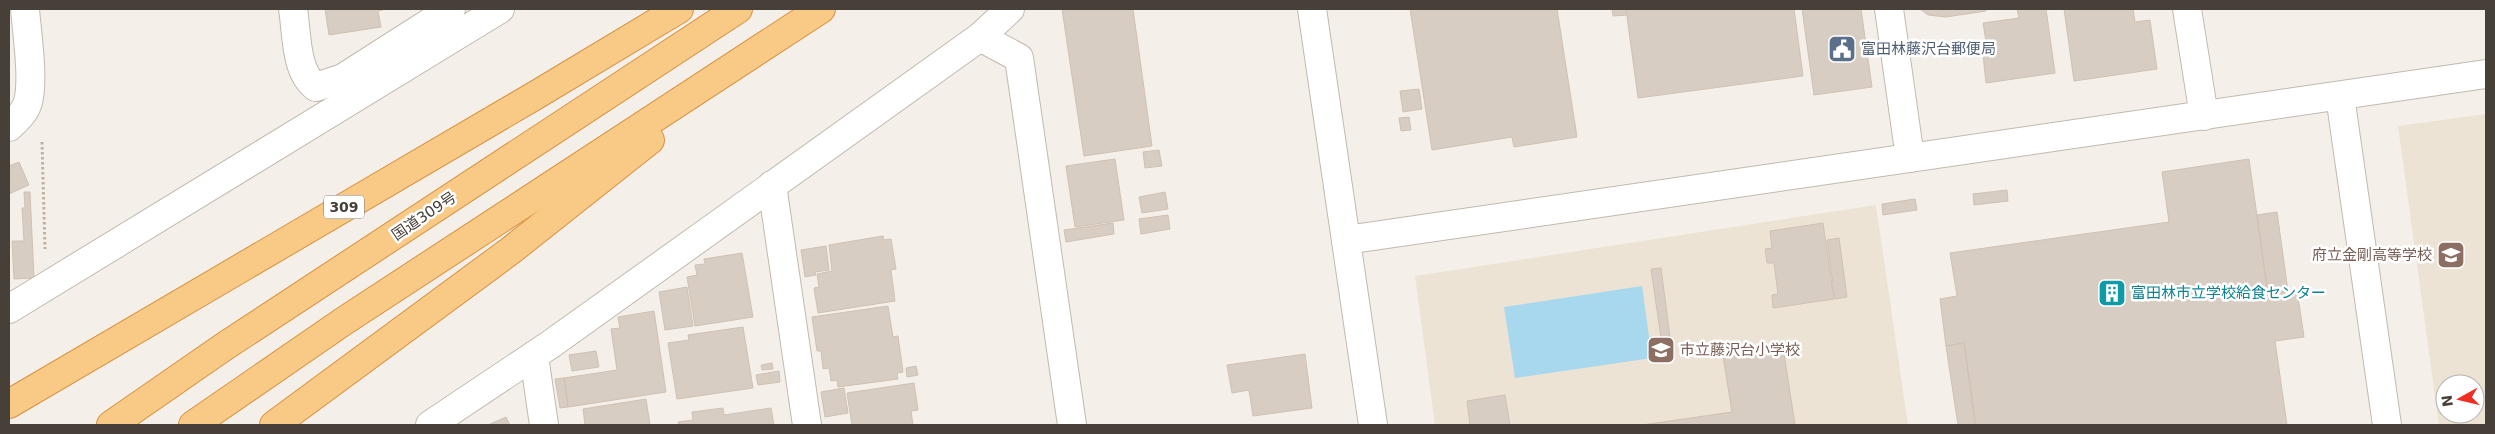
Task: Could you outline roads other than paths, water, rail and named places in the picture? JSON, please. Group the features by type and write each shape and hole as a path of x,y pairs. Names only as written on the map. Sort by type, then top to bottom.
{"highway":[{"name":"309","path":"9,404 679,9"},
{"name":"国道309号","path":"111,425 225,346 738,9"},
{"path":"193,425 344,321 820,9"},
{"path":"274,425 510,251 792,27"}],"street":[{"path":"15,121 28,103 29,76 26,9"},
{"path":"293,9 302,67 308,81 316,86 332,83 343,78 450,9"},
{"path":"9,309 500,9"},
{"path":"430,425 534,356 980,37 1010,9"},
{"path":"1312,9 1373,425"},
{"path":"1889,9 1910,158"},
{"path":"2187,9 2204,116"},
{"path":"980,37 1019,58 1072,425"},
{"path":"1346,240 2486,74"},
{"path":"2340,96 2387,425"},
{"path":"772,185 807,425"},
{"path":"534,356 544,425"}],"water":[{"path":"1642,286 1652,358 1515,378 1504,307"}],"place":[{"name":"富田林藤沢台郵便局","path":"1842,49"},
{"name":"府立金剛高等学校","path":"2451,255"},
{"name":"富田林市立学校給食センター","path":"2112,293"},
{"name":"市立藤沢台小学校","path":"1661,350"}]}
